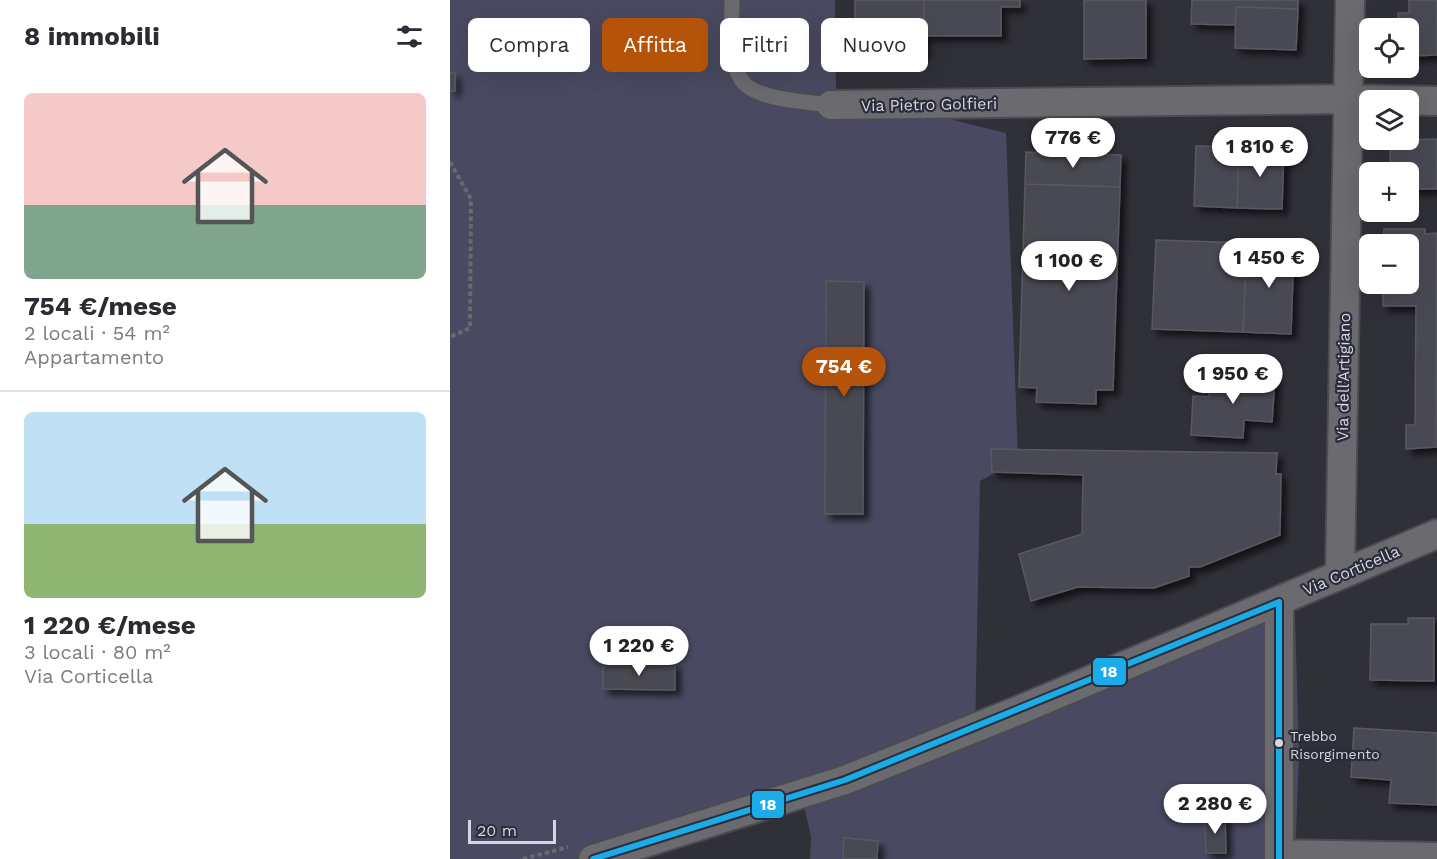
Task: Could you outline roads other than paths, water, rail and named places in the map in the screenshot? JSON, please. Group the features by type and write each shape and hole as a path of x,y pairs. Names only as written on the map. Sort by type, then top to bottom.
{"street":[{"name":"Via dell'Artigiano","path":"1340,574 1350,0"},
{"name":"Via Pietro Golfieri","path":"831,105 1348,99 1437,101"},
{"name":"Via Corticella","path":"592,859 845,780 1279,602 1437,534"},
{"path":"1279,602 1279,856 1437,857"}],"lane":[{"name":"Via Pietro Golfieri","path":"732,0 732,46 737,71 744,84 758,93 831,105"}],"place":[{"name":"Trebbo Risorgimento","path":"1279,743"}]}
